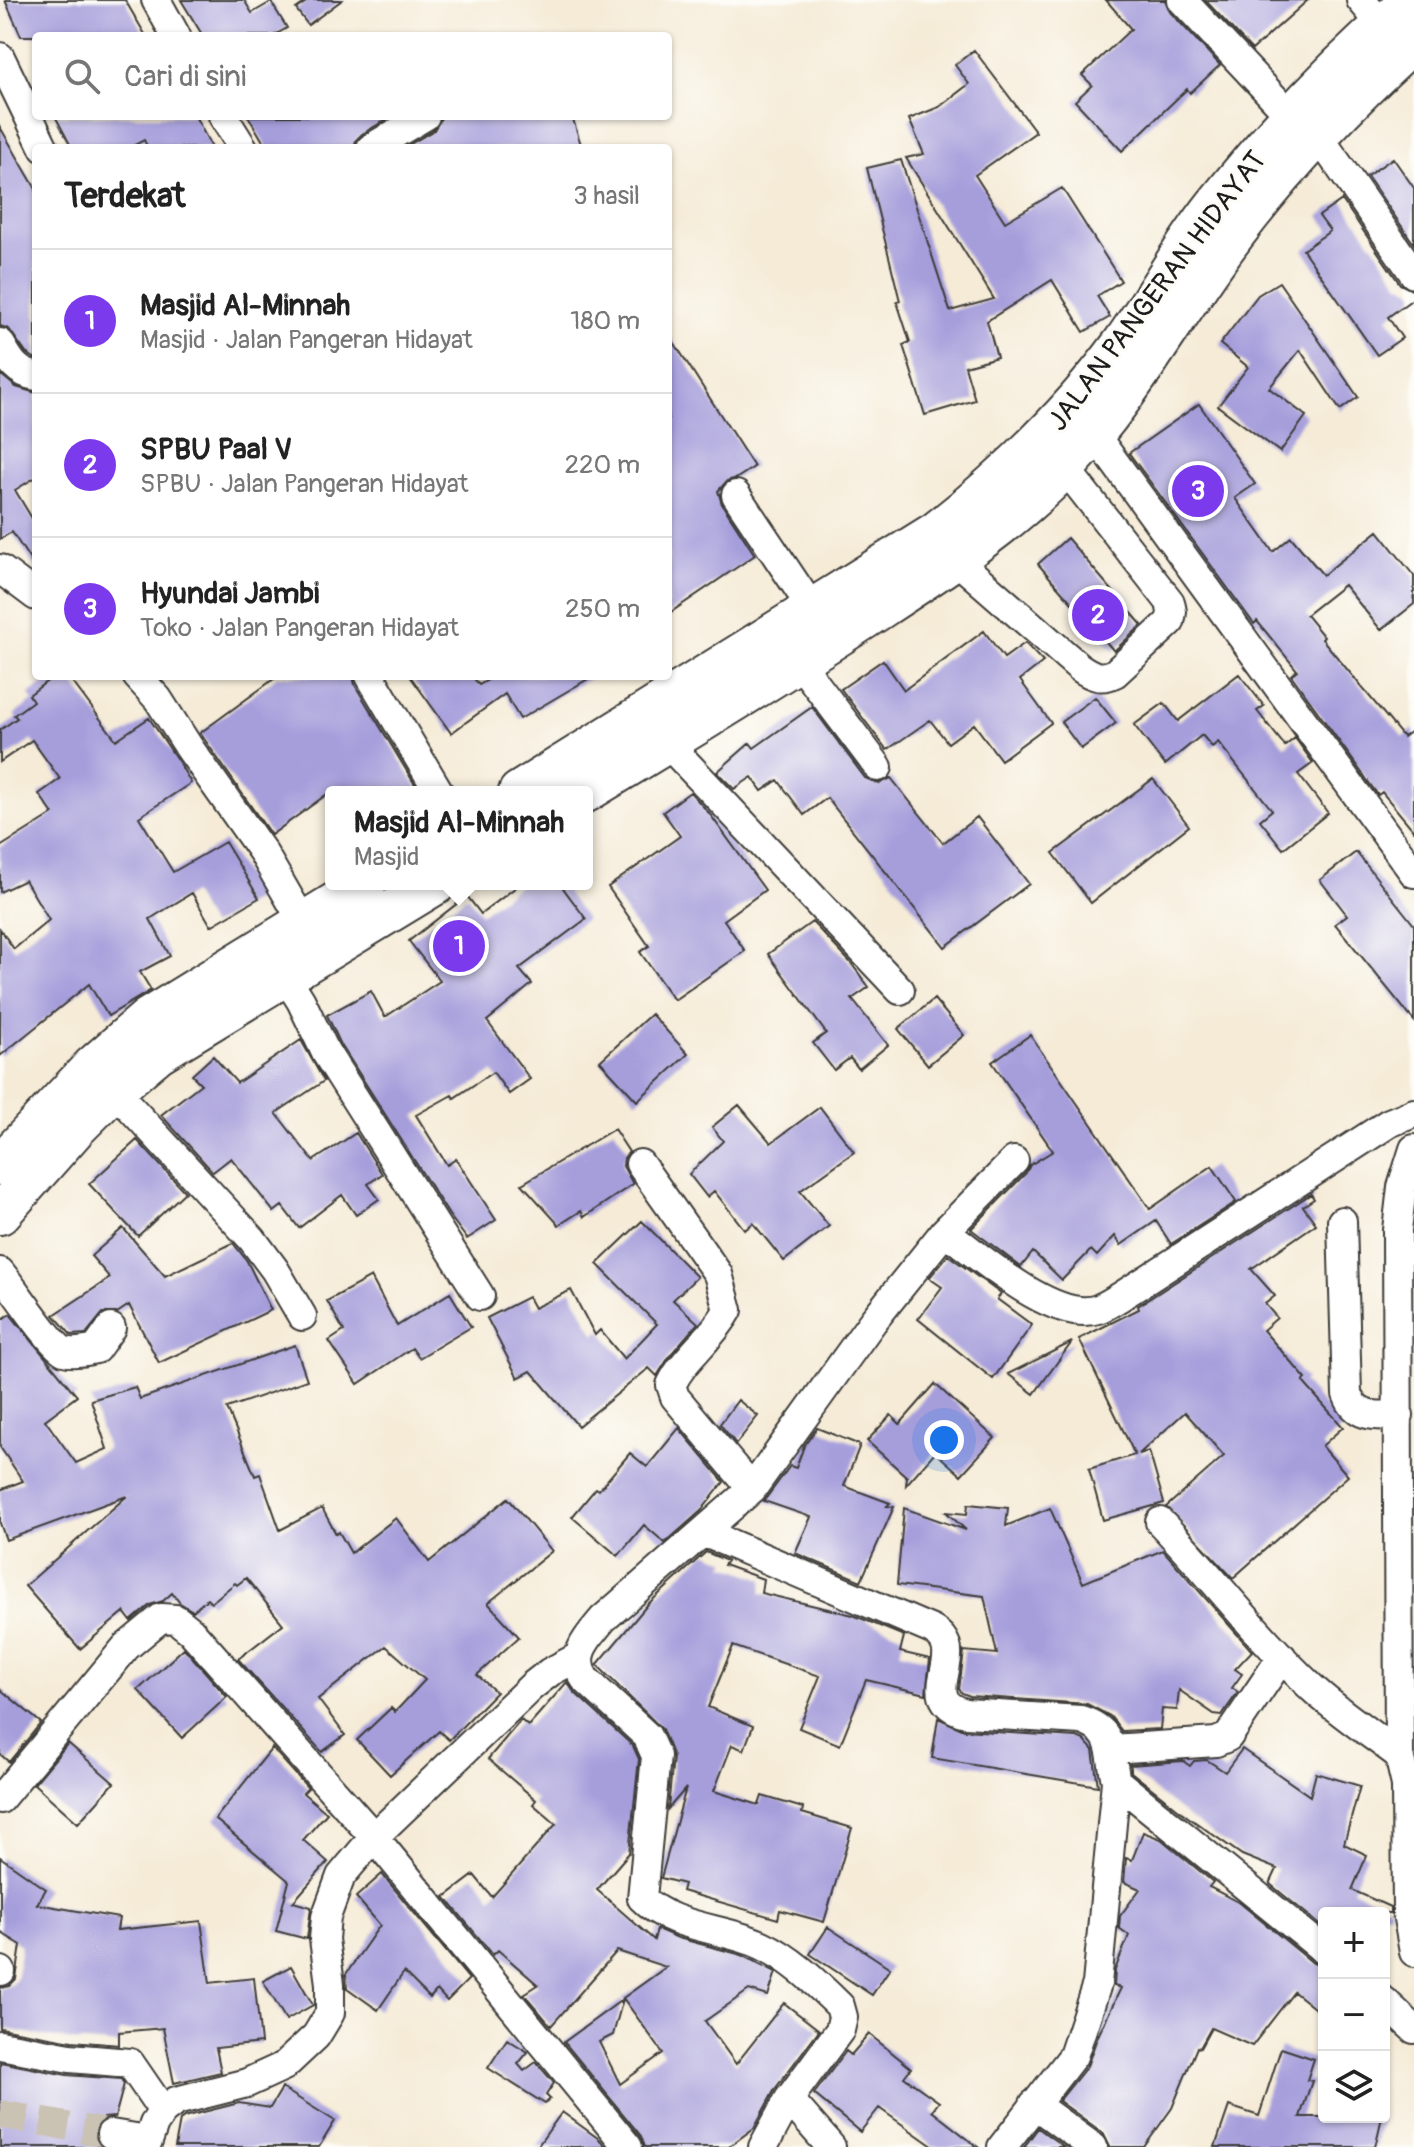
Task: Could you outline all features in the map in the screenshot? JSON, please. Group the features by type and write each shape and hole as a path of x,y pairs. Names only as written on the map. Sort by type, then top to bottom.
{"highway":[{"name":"JALAN PANGERAN HIDAYAT","path":"528,786 671,685 813,610 1012,516 1053,454 1084,394 1124,342 1213,209 1304,125 1357,93 1392,16"},
{"name":"JALAN PANGERAN HIDAYAT","path":"1053,454 1094,434 1153,356 1304,125"},
{"name":"JALAN PANGERAN HIDAYAT","path":"593,788 799,662 945,546"},
{"path":"0,1165 93,1066 147,1019 356,890"},
{"path":"0,1214 76,1128 158,1053 426,890"}],"street":[{"path":"156,0 174,32"},
{"path":"1182,0 1304,125 1414,274"},
{"path":"0,57 42,144"},
{"path":"226,120 240,144"},
{"path":"378,144 418,120"},
{"path":"0,343 22,372 32,375"},
{"path":"1094,434 1414,873"},
{"path":"945,546 1079,667 1093,676 1106,677 1115,673 1170,622 1170,602 1053,454"},
{"path":"736,495 813,610"},
{"path":"0,569 32,593"},
{"path":"799,662 878,767"},
{"path":"141,680 158,699 262,851 303,922"},
{"path":"372,680 435,786"},
{"path":"667,743 900,990"},
{"path":"286,977 326,1053 480,1296"},
{"path":"114,1090 252,1239 275,1270 302,1316"},
{"path":"945,1231 1021,1288 1058,1305 1076,1310 1096,1310 1389,1123 1414,1113"},
{"path":"1414,1149 1402,1187 1397,1230 1407,1913 1414,1952"},
{"path":"763,2147 789,2099 840,2030 843,2017 840,2006 791,1963 762,1945 662,1914 642,1898 656,1756 647,1736 585,1679 578,1669 578,1657 585,1641 603,1619 752,1489 873,1321 945,1231 1014,1161"},
{"path":"640,1164 718,1274 728,1310 720,1325 678,1372 671,1385 675,1397 752,1489"},
{"path":"1342,1221 1347,1394 1358,1412 1370,1416 1399,1415"},
{"path":"0,1272 64,1351 96,1349 111,1328"},
{"path":"1160,1522 1313,1689 1407,1767"},
{"path":"703,1532 932,1630 943,1638 946,1646 943,1692 947,1705 954,1710 1081,1720 1093,1724 1104,1733 1112,1749 1116,1781 1097,1984 1073,2056 1002,2147"},
{"path":"0,1799 126,1647 161,1618 176,1619 191,1631 374,1837 628,2147"},
{"path":"111,2134 147,2144 163,2111 176,2101 247,2083 284,2066 316,2036 330,2013 324,1939 326,1917 341,1876 374,1837 532,1686 578,1657"},
{"path":"1112,1749 1216,1742 1228,1737 1282,1657"},
{"path":"1116,1781 1318,1945"},
{"path":"1390,2007 1414,2029"},
{"path":"0,2045 70,2058 130,2063 163,2111"},
{"path":"789,2099 831,2147"},
{"path":"1034,2104 1093,2147"}],"building":[{"path":"5,0 125,0 144,32 32,32 32,36 21,36"},
{"path":"181,0 244,0 252,13 271,2 287,28 280,32 201,32"},
{"path":"309,0 342,0 308,25 296,9"},
{"path":"1106,0 1165,0 1170,12 1220,65 1190,93 1187,89 1122,151 1075,101 1092,85 1082,75 1131,29"},
{"path":"1205,0 1308,0 1252,50"},
{"path":"974,50 1036,132 975,175 1005,222 1062,188 1121,281 1097,296 1110,317 1084,332 1052,280 987,321 997,357 965,366 975,400 925,415 903,345 910,342 897,302 900,301 867,168 901,160 950,311 994,299 906,158 924,154 909,119 939,107 969,84 955,65"},
{"path":"57,120 197,120 210,144 146,144 144,140 136,144 70,144"},
{"path":"250,120 385,120 362,134 355,144 265,144"},
{"path":"440,120 573,120 581,144 411,144 434,130"},
{"path":"0,127 32,182 32,357 9,329 0,326"},
{"path":"1393,158 1414,188 1414,244 1367,176"},
{"path":"1342,200 1400,284 1414,291 1414,298 1388,317 1402,338 1377,355 1303,250 1330,231 1319,216"},
{"path":"1279,282 1358,397 1340,410 1300,350 1269,388 1306,416 1280,452 1218,406 1248,367 1220,344 1258,295"},
{"path":"672,339 754,467 727,481 718,491 722,504 755,555 672,611"},
{"path":"0,374 16,387 32,392 32,479 15,490 32,518 32,563 12,532 0,539"},
{"path":"1199,404 1255,484 1235,498 1273,552 1291,537 1323,575 1378,531 1414,576 1414,604 1381,630 1344,585 1306,615 1324,637 1322,639 1403,737 1414,729 1414,831 1382,792 1378,795 1291,675 1297,670 1257,621 1254,624 1129,453"},
{"path":"1067,538 1142,625 1114,651 1038,564"},
{"path":"984,631 1004,658 1025,643 1043,662 1020,680 1051,723 1001,760 974,724 948,743 930,720 887,750 841,689 883,660 904,690"},
{"path":"1239,674 1264,706 1257,711 1285,746 1295,738 1313,763 1298,774 1328,813 1283,849 1260,820 1272,810 1218,742 1212,747 1202,735 1165,765 1134,725 1164,703 1178,721"},
{"path":"49,680 71,680 116,740 149,718 191,783 139,817 173,872 225,842 259,898 211,926 192,893 150,919 170,956 140,972 151,990 108,1016 89,984 0,1056 0,929 14,949 49,920 25,880 0,892 0,847 53,814 39,794 60,779 32,740 0,762 0,730 33,701 29,695"},
{"path":"273,680 354,680 416,786 325,786 325,796 271,835 200,733"},
{"path":"413,680 475,680 479,685 488,680 586,680 520,719 505,694 451,733"},
{"path":"1095,697 1116,723 1081,749 1061,722"},
{"path":"812,707 865,778 879,784 891,778 943,843 977,817 1029,884 945,947 827,798 804,815 778,780 762,791 752,777 734,789 717,772 750,743 754,748"},
{"path":"1153,779 1189,826 1091,903 1053,853"},
{"path":"690,792 765,890 724,920 745,951 674,1000 640,952 649,946 608,887 680,836 663,812"},
{"path":"1356,852 1414,925 1414,1021 1335,924 1347,915 1320,880"},
{"path":"512,890 564,890 586,919 519,969 532,984 487,1021 530,1079 509,1094 493,1072 454,1098 452,1095 416,1115 447,1165 456,1159 496,1220 467,1239 341,1045 327,1015 371,991 385,1017 440,981 409,941 467,896 481,914"},
{"path":"812,922 869,987 852,999 888,1045 859,1069 850,1058 834,1070 813,1043 826,1033 768,954"},
{"path":"934,999 964,1035 928,1065 898,1029"},
{"path":"651,1014 688,1054 637,1101 600,1061"},
{"path":"1030,1035 1150,1209 1212,1166 1236,1202 1171,1244 1156,1221 1121,1245 1115,1236 1097,1256 1091,1250 1062,1280 1033,1252 1021,1267 971,1229 1026,1173 1030,1165 1053,1151 992,1062"},
{"path":"301,1040 324,1081 276,1113 313,1161 356,1133 382,1174 368,1184 379,1199 356,1215 342,1195 299,1228 282,1206 274,1212 231,1158 213,1172 161,1115 201,1084 192,1075 213,1056 237,1083"},
{"path":"739,1105 771,1143 820,1107 854,1152 800,1191 829,1226 784,1261 753,1223 745,1230 714,1191 707,1197 689,1174 723,1141 712,1127"},
{"path":"614,1129 629,1152 623,1166 633,1184 584,1217 581,1211 559,1225 522,1184"},
{"path":"137,1140 185,1192 138,1236 89,1184"},
{"path":"1311,1194 1314,1199 1303,1206 1316,1224 1251,1269 1275,1296 1265,1304 1277,1318 1263,1330 1343,1427 1322,1446 1348,1476 1233,1578 1166,1507 1224,1456 1185,1412 1139,1454 1149,1451 1164,1503 1103,1520 1089,1469 1135,1455 1079,1339 1139,1309 1138,1306"},
{"path":"642,1221 697,1277 673,1300 698,1323 657,1376 649,1368 578,1426 531,1371 518,1378 487,1318 528,1297 534,1308 571,1290 595,1335 600,1330 624,1359 657,1324 597,1264"},
{"path":"123,1228 165,1276 233,1243 247,1261 271,1310 159,1363 129,1305 117,1313 103,1313 86,1334 71,1335 54,1315 110,1278 91,1256"},
{"path":"948,1255 1001,1294 997,1299 1032,1325 993,1379 918,1319 942,1287 929,1278"},
{"path":"371,1277 397,1326 450,1293 471,1327 419,1358 412,1348 358,1384 329,1341 344,1331 327,1301"},
{"path":"10,1314 77,1396 45,1420 76,1463 107,1449 91,1400 135,1387 140,1399 295,1345 307,1380 227,1408 255,1476 260,1474 280,1530 322,1508 351,1553 396,1518 429,1562 508,1498 552,1551 488,1603 519,1637 477,1675 496,1692 449,1740 439,1731 390,1775 357,1740 391,1708 395,1712 425,1680 386,1646 318,1699 345,1735 322,1752 238,1659 283,1624 246,1578 211,1603 207,1599 193,1611 172,1593 163,1601 150,1605 131,1621 124,1612 80,1649 25,1586 127,1496 6,1540 0,1523 0,1490 23,1481 0,1447 0,1321"},
{"path":"1072,1342 1034,1394 1008,1374"},
{"path":"935,1384 995,1438 961,1475 935,1452 906,1485 907,1477 867,1441 891,1415 900,1424"},
{"path":"738,1400 758,1416 736,1444 720,1424"},
{"path":"679,1428 724,1482 701,1511 665,1543 644,1525 618,1556 572,1517 630,1453 647,1467"},
{"path":"817,1428 860,1445 844,1486 894,1507 861,1581 795,1553 811,1517 764,1501 790,1466 796,1468 804,1446"},
{"path":"968,1504 1008,1508 1006,1526 1050,1508 1083,1583 1163,1550 1252,1651 1235,1669 1242,1674 1232,1688 1238,1692 1222,1715 1214,1714 1179,1690 1177,1710 1162,1709 1160,1729 1122,1731 1110,1716 1087,1704 962,1693 959,1689 964,1651 997,1654 984,1596 897,1585 904,1508 966,1530 946,1512 967,1514"},
{"path":"706,1552 727,1561 724,1565 763,1579 761,1593 853,1615 904,1636 900,1652 930,1659 926,1694 866,1680 840,1745 799,1728 820,1676 733,1646 708,1707 753,1726 744,1750 732,1745 714,1791 759,1805 762,1796 803,1808 802,1813 852,1828 824,1922 780,1910 778,1919 682,1891 684,1884 661,1878 686,1788 668,1809 673,1757 662,1729 597,1665 648,1604"},
{"path":"184,1648 227,1697 182,1738 138,1690"},
{"path":"567,1682 633,1746 639,1759 629,1853 597,1890 654,1940 657,1929 678,1938 742,1955 776,1972 768,1996 749,1990 705,2021 736,2064 784,2003 819,2030 775,2089 754,2128 728,2147 645,2147 641,2136 564,2042 623,1999 613,2035 599,2042 620,2084 663,2053 623,1998 666,1967 617,1951 551,2026 524,1994 538,1985 498,1950 493,1955 445,1897 474,1875 492,1897 556,1824 533,1804 536,1800 488,1759 521,1720 528,1726"},
{"path":"0,1689 41,1723 9,1762 0,1754"},
{"path":"938,1718 964,1730 1077,1737 1093,1750 1098,1786 932,1758"},
{"path":"68,1743 114,1783 78,1823 34,1784"},
{"path":"272,1748 308,1788 303,1793 327,1813 303,1840 328,1862 293,1902 311,1907 307,1939 276,1931 289,1881 215,1819"},
{"path":"1242,1749 1310,1796 1316,1773 1360,1786 1344,1844 1367,1855 1352,1890 1390,1907 1318,1907 1318,1923 1270,1884 1277,1869 1242,1855 1188,1817 1131,1772 1130,1765 1183,1761 1190,1766 1194,1761 1207,1760 1225,1772"},
{"path":"1143,1832 1161,1839 1213,1882 1209,1887 1240,1903 1318,1965 1318,2011 1294,1992 1252,2046 1211,2028 1200,2048 1197,2047 1172,2108 1144,2147 1110,2147 1103,2133 1059,2101 1087,2066 1121,1988 1114,1986 1115,1970 1129,1935 1119,1928 1120,1916 1140,1889 1124,1882 1126,1858 1132,1860"},
{"path":"0,1857 46,1889 37,1904 119,1918 117,1930 201,1921 210,1983 254,1978 261,2043 216,2048 221,2072 174,2083 163,2028 119,2032 119,2045 72,2041 0,2028 0,1988 9,1986 16,1979 21,1945 0,1932"},
{"path":"382,1874 469,1979 447,2001 437,1990 430,1998 404,1972 378,2010 347,1988 346,1974 380,1925 356,1897"},
{"path":"828,1927 890,1968 872,1995 810,1954"},
{"path":"291,1966 313,2005 286,2020 263,1981"},
{"path":"869,2034 911,2068 904,2077 939,2102 932,2111 978,2147 934,2147 879,2108 860,2132 814,2094 846,2051 851,2055"},
{"path":"507,2039 528,2052 518,2064 524,2071 536,2062 554,2083 546,2095 550,2099 545,2104 488,2068"},
{"path":"1281,2048 1314,2059 1307,2080 1312,2081 1300,2117 1318,2117 1318,2123 1381,2123 1375,2147 1215,2147 1229,2106 1259,2116"},
{"path":"0,2062 67,2075 121,2079 124,2084 115,2117 104,2118 94,2131 100,2147 0,2147"},
{"path":"282,2088 335,2121 319,2147 175,2147 180,2120 184,2117 239,2103 270,2108"},
{"path":"562,2112 599,2139 606,2147 537,2147"},
{"path":"1038,2128 1064,2147 1024,2147"}],"tunnel":[{"path":"0,2114 111,2134"}],"place":[{"name":"Hyundai Jambi","path":"1198,491"},
{"name":"SPBU Paal V","path":"1098,615"},
{"name":"Masjid Al-Minnah","path":"459,946"}]}
